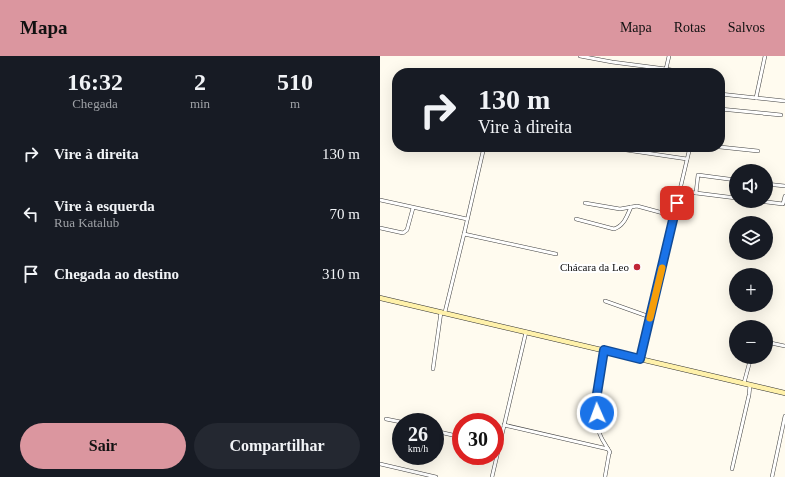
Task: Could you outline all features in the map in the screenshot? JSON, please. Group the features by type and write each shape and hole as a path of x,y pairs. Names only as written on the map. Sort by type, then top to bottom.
{"main road":[{"path":"380,299 443,312 785,393"}],"street":[{"path":"580,56 657,68"},
{"path":"666,68 669,56"},
{"path":"756,98 765,56"},
{"path":"725,95 785,101"},
{"path":"725,109 781,115"},
{"path":"725,148 758,151"},
{"path":"433,369 443,312 464,234 483,152"},
{"path":"640,152 688,159"},
{"path":"640,359 689,152"},
{"path":"696,193 698,175 729,179"},
{"path":"773,185 785,186"},
{"path":"680,191 729,197"},
{"path":"773,203 783,204 785,196"},
{"path":"380,200 467,219"},
{"path":"585,203 620,209 637,206 674,216"},
{"path":"576,219 614,229 618,228 624,222 631,207"},
{"path":"380,228 403,233 405,232 407,230 413,208"},
{"path":"464,234 556,254"},
{"path":"606,301 650,317"},
{"path":"526,332 504,424 608,449"},
{"path":"773,343 785,346"},
{"path":"604,350 596,400 598,430 610,452 605,477"},
{"path":"744,383 749,364"},
{"path":"732,469 750,385"},
{"path":"772,477 785,416"},
{"path":"386,419 392,420"},
{"path":"380,464 436,477"},
{"path":"492,477 494,465"}],"slow traffic":[{"path":"650,318 662,268"}],"place":[{"name":"Chácara da Leo","path":"637,267"}],"route":[{"path":"597,413 596,400 604,350 640,359 677,203"}]}
